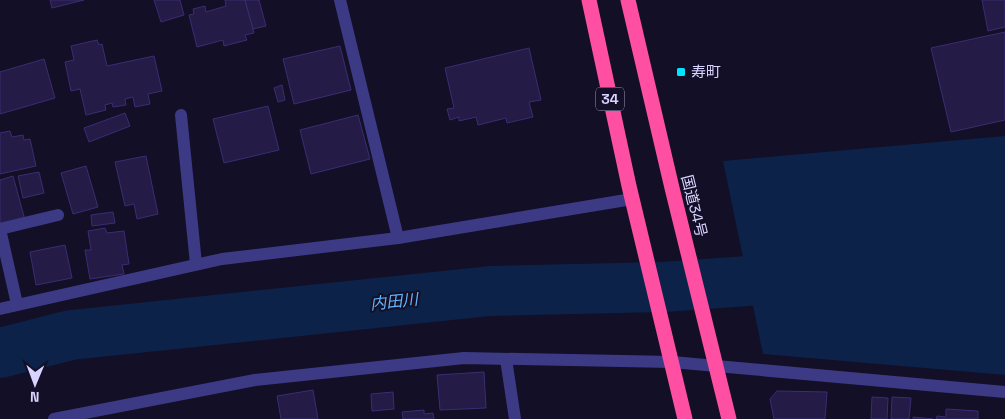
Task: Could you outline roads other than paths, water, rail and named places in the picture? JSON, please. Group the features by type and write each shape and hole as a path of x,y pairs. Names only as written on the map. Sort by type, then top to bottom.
{"highway":[{"name":"34","path":"589,0 632,199 685,419"},
{"name":"国道34号","path":"628,0 729,419"}],"street":[{"path":"340,0 398,238"},
{"path":"181,115 196,264"},
{"path":"0,309 222,259 398,238 632,199"},
{"path":"17,304 0,229 58,215"},
{"path":"54,419 255,380 464,358 672,362 1005,392"},
{"path":"506,359 515,419"}],"water":[{"path":"1005,136 1005,375 763,354 723,161"}],"waterway":[{"name":"内田川","path":"0,353 71,335 490,291 663,287 790,278"}],"place":[{"name":"寿町","path":"681,72"}]}
